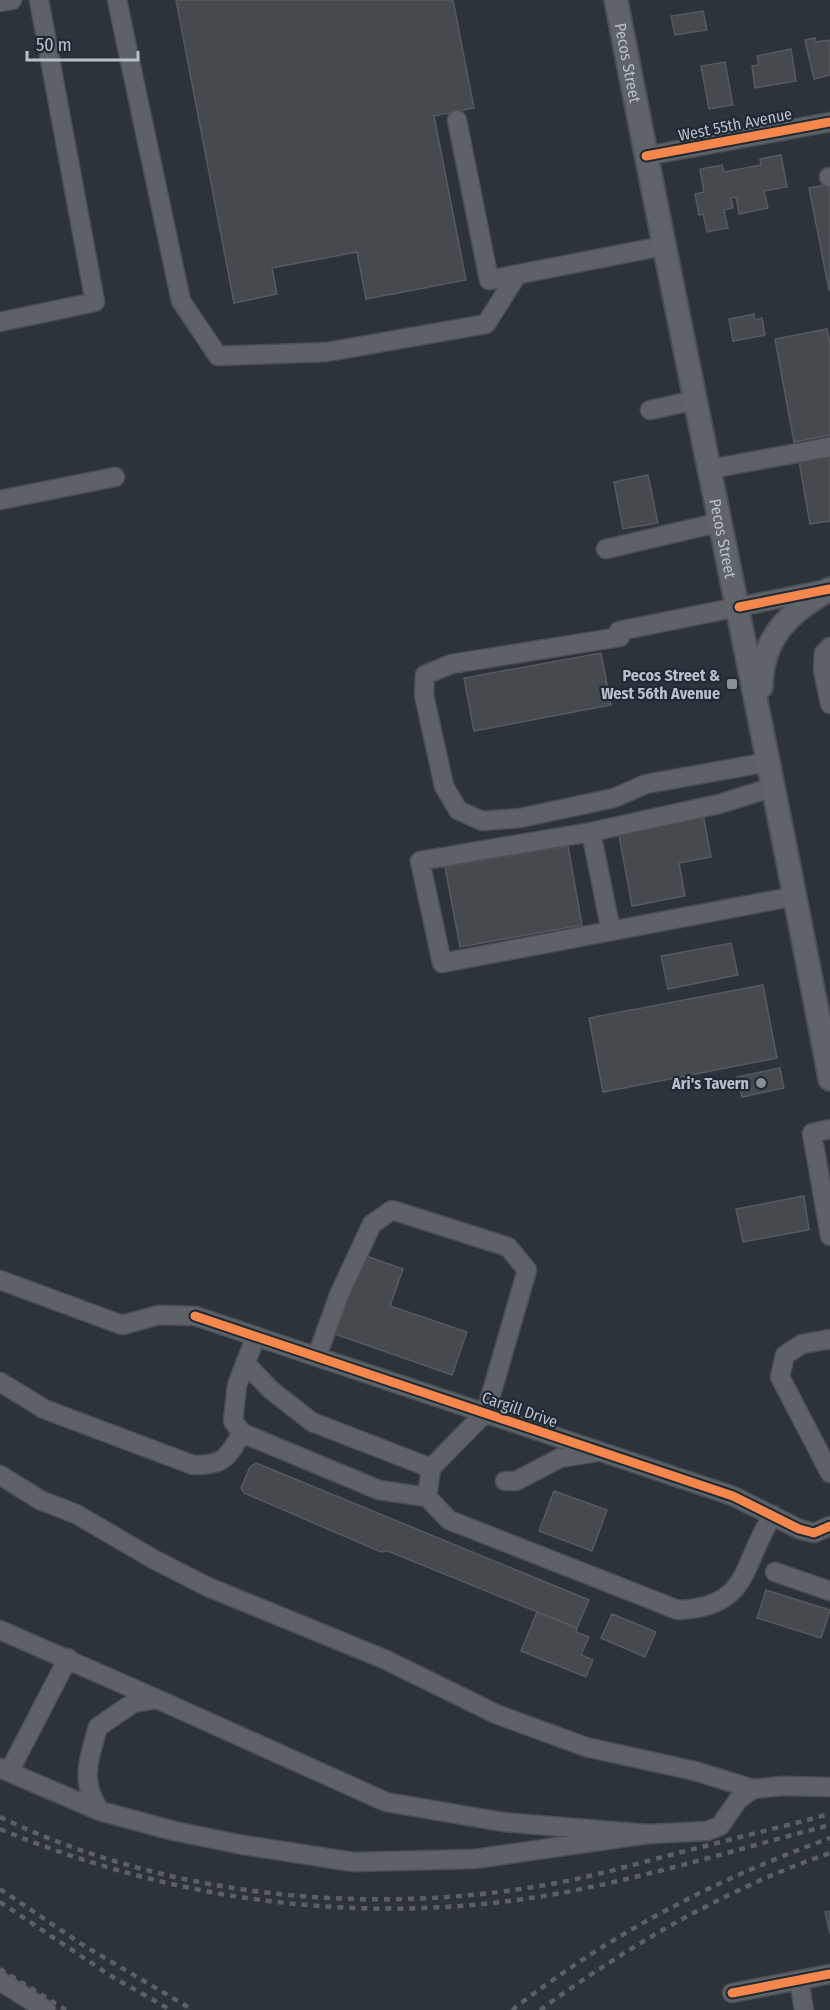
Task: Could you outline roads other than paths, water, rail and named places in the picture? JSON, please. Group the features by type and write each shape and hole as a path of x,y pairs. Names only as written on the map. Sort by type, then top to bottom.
{"main road":[{"name":"Pecos Street","path":"616,0 663,246 739,607 830,1078"},
{"path":"760,719 761,675 775,635 799,607 830,589"}],"street":[{"path":"0,2 12,0"},
{"path":"0,322 95,302 39,0"},
{"path":"117,0 181,301 218,356 327,352 486,324 517,275"},
{"path":"458,120 489,280 663,246"},
{"name":"West 55th Avenue","path":"646,156 830,122"},
{"path":"650,410 696,400"},
{"path":"710,469 830,447"},
{"path":"0,500 115,477"},
{"path":"606,549 721,522"},
{"path":"769,762 646,784 614,798 520,818 482,821 458,810 444,786 424,695 425,675 451,664 620,634 830,589"},
{"path":"830,647 824,653 823,670 830,704"},
{"path":"774,787 719,804 591,832 420,861 442,963 796,896"},
{"path":"591,832 610,932"},
{"path":"830,1129 812,1133 830,1236"},
{"path":"317,1356 339,1295 372,1224 392,1210 508,1247 527,1270 485,1413 431,1468 427,1497"},
{"name":"Cargill Drive","path":"0,1280 122,1325 159,1316 195,1316 733,1496 799,1529 814,1533 830,1526"},
{"path":"256,1336 237,1385 233,1421 242,1433 379,1490 427,1497 449,1520 678,1610 693,1609 718,1602 733,1592 747,1574 761,1533 773,1515"},
{"path":"830,1339 802,1344 785,1354 780,1377 830,1473"},
{"path":"245,1363 272,1390 312,1422 431,1468"},
{"path":"0,1382 44,1408 193,1465 214,1465 226,1460 242,1433"},
{"path":"505,1481 516,1481 560,1458 599,1451"},
{"path":"0,1475 40,1500 76,1514 155,1560 208,1587 384,1659 496,1714 586,1747 695,1771 753,1789 782,1786 830,1787"},
{"path":"775,1572 830,1592"},
{"path":"0,1630 68,1658 386,1802 503,1822 648,1834"},
{"path":"68,1658 4,1770 100,1812 174,1831 243,1845 352,1862 474,1859 648,1834 707,1830 720,1826 738,1800 753,1789"},
{"path":"100,1812 91,1797 86,1773 98,1727 132,1703 158,1699"},
{"path":"732,1993 830,1974"},
{"path":"799,1980 804,2010"},
{"path":"0,1981 46,2010"}],"railway":[{"path":"0,1817 63,1844 129,1865 197,1882 267,1893 337,1898 407,1899 477,1895 559,1883 830,1814"},
{"path":"0,1829 67,1854 136,1875 205,1891 276,1902 346,1908 418,1908 489,1903 561,1893 663,1870 830,1825"},
{"path":"512,2010 587,1957 664,1911 745,1872 830,1838"},
{"path":"540,2010 609,1963 679,1921 753,1884 830,1853"},
{"path":"0,1889 83,1945 193,2010"},
{"path":"0,1902 111,1976 171,2010"},
{"path":"0,1969 66,2010"}],"place":[{"name":"Pecos Street & West 56th Avenue","path":"732,684"},
{"name":"Ari's Tavern","path":"761,1083"}]}
